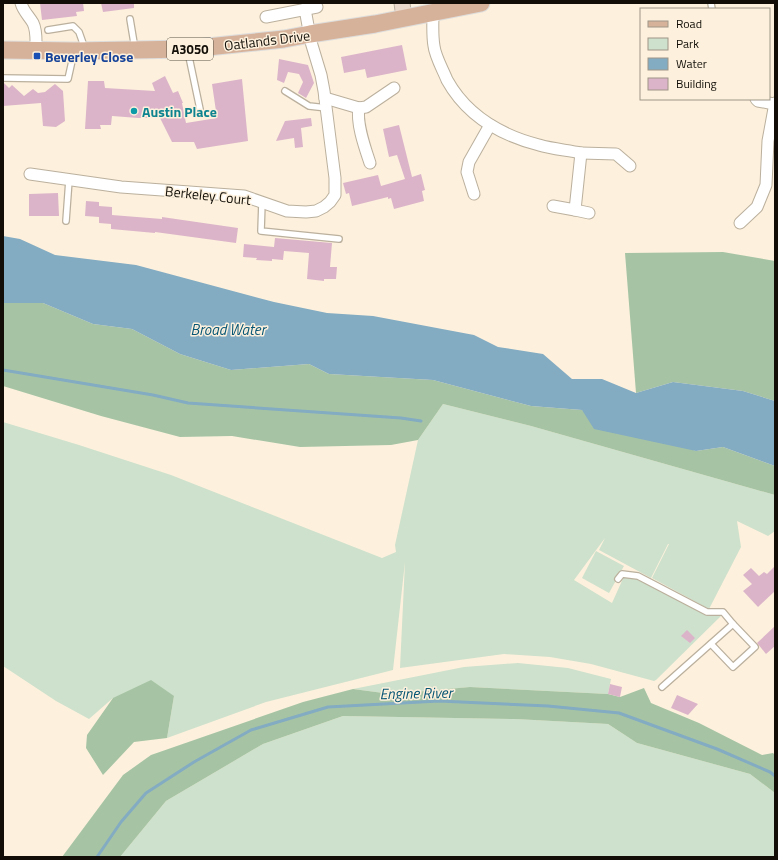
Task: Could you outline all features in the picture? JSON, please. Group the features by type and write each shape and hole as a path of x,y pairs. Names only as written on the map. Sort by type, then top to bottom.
{"main road":[{"name":"Oatlands Drive","path":"3,50 80,51 188,49 269,40 375,24 403,10 433,12 481,3"}],"street":[{"path":"21,3 33,24 36,50"},
{"path":"266,17 317,7"},
{"name":"Berkeley Court","path":"30,174 121,187 244,196 287,211 316,211 324,207 335,196 335,178 326,103 321,75 311,42 305,9"},
{"path":"433,12 434,46 442,69 454,91 470,110 490,125 511,136 539,146 581,153 616,154 630,166"},
{"path":"326,103 359,108 366,107 394,88"},
{"path":"740,223 757,207 766,185 768,141 775,104 758,100"},
{"path":"359,108 358,122 370,163"},
{"path":"474,194 467,172 469,162 490,125"},
{"path":"575,210 581,153"},
{"path":"553,206 589,213"}],"lane":[{"path":"130,20 135,50"},
{"path":"3,78 68,78 80,51 79,32 73,26 48,30"},
{"path":"188,49 201,114"},
{"path":"284,91 309,106 326,103"},
{"path":"66,222 70,180"},
{"path":"262,202 261,231 339,239"},
{"path":"618,579 622,574 638,576 707,612 723,612 755,648 733,667 711,644"},
{"path":"662,687 733,624"}],"green space":[{"path":"723,252 775,261 775,401 743,391 673,382 636,393 625,253"},
{"path":"3,303 43,303 93,324 132,329 180,354 231,370 309,364 329,374 433,380 531,406 582,410 696,451 723,447 775,466 775,495 531,426 443,404 418,440 391,445 300,447 232,436 180,437 101,416 3,386"},
{"path":"443,404 531,426 775,495 775,531 768,536 737,521 741,547 709,609 652,578 669,544 651,578 599,550 605,538 574,580 612,603 626,572 708,616 723,614 654,681 591,664 550,657 504,654 400,668 405,562 393,670 266,702 167,738 174,696 113,698 89,719 56,701 3,666 3,422 171,475 382,558 396,552 395,545 418,440"},
{"path":"596,551 624,566 609,593 582,578"},
{"path":"518,663 568,668 611,679 608,694 470,687 391,694 353,689 464,667"},
{"path":"151,680 174,696 167,738 134,742 103,775 86,748 87,735 113,698"},
{"path":"470,687 608,694 620,697 644,688 651,703 699,723 762,755 773,753 775,755 775,793 750,774 637,743 608,724 515,719 343,716 263,744 166,801 120,857 62,857 123,775 151,755 303,702 353,689 391,694"},
{"path":"343,716 515,719 608,724 637,743 750,774 775,793 775,857 120,857 166,801 263,744"}],"water":[{"name":"Broad Water","path":"3,236 20,239 55,255 136,265 274,302 327,313 373,316 474,335 498,347 543,354 572,379 602,379 636,393 673,382 743,391 775,401 775,466 723,447 696,451 594,429 582,410 531,406 433,380 329,374 309,364 231,370 180,354 132,329 93,324 43,303 3,303"}],"building":[{"path":"40,3 83,3 84,11 76,12 77,16 42,20"},
{"path":"101,3 134,3 134,8 103,12"},
{"path":"402,45 407,70 367,78 365,69 344,73 341,57"},
{"path":"279,59 308,65 314,83 306,98 298,93 303,82 299,74 288,72 284,83 277,80"},
{"name":"Austin Place","path":"165,76 173,93 178,91 183,103 186,123 217,118 212,84 242,79 248,141 197,149 194,142 172,142 160,118 112,116 111,125 100,125 101,129 85,129 88,81 104,81 105,88 155,91 152,83"},
{"path":"3,82 9,88 12,85 24,96 33,89 38,93 45,92 55,84 63,91 65,121 56,127 43,126 41,103 3,106"},
{"path":"311,118 312,126 301,128 303,147 295,148 294,138 276,141 285,121"},
{"path":"399,125 412,177 421,174 425,190 422,191 424,201 394,209 391,198 388,199 388,197 352,206 349,193 346,194 343,183 378,175 381,186 405,179 397,155 389,157 383,129"},
{"path":"58,193 59,216 29,216 29,194"},
{"path":"86,201 99,202 99,206 112,207 112,215 162,219 162,217 238,228 236,243 155,232 111,229 111,224 99,223 99,217 85,216"},
{"path":"275,238 332,243 330,267 337,267 336,279 324,279 324,281 307,279 309,253 284,251 283,260 272,259 272,261 243,257 244,244 274,247"},
{"path":"775,566 775,591 758,607 743,591 752,584 743,575 751,568 759,576 764,572 767,574"},
{"path":"775,626 775,646 766,654 757,643"},
{"path":"687,630 695,638 690,643 681,636"},
{"path":"610,684 622,687 620,697 608,694"},
{"path":"677,695 698,704 688,715 671,708"}],"waterway":[{"path":"3,370 153,395 188,403 401,418 421,421"},
{"name":"Engine River","path":"97,857 121,822 146,793 194,762 251,730 328,707 439,701 548,706 619,713 717,749 770,772 775,776"}],"place":[{"name":"Beverley Close","path":"37,56"},
{"name":"Austin Place","path":"134,111"}]}
